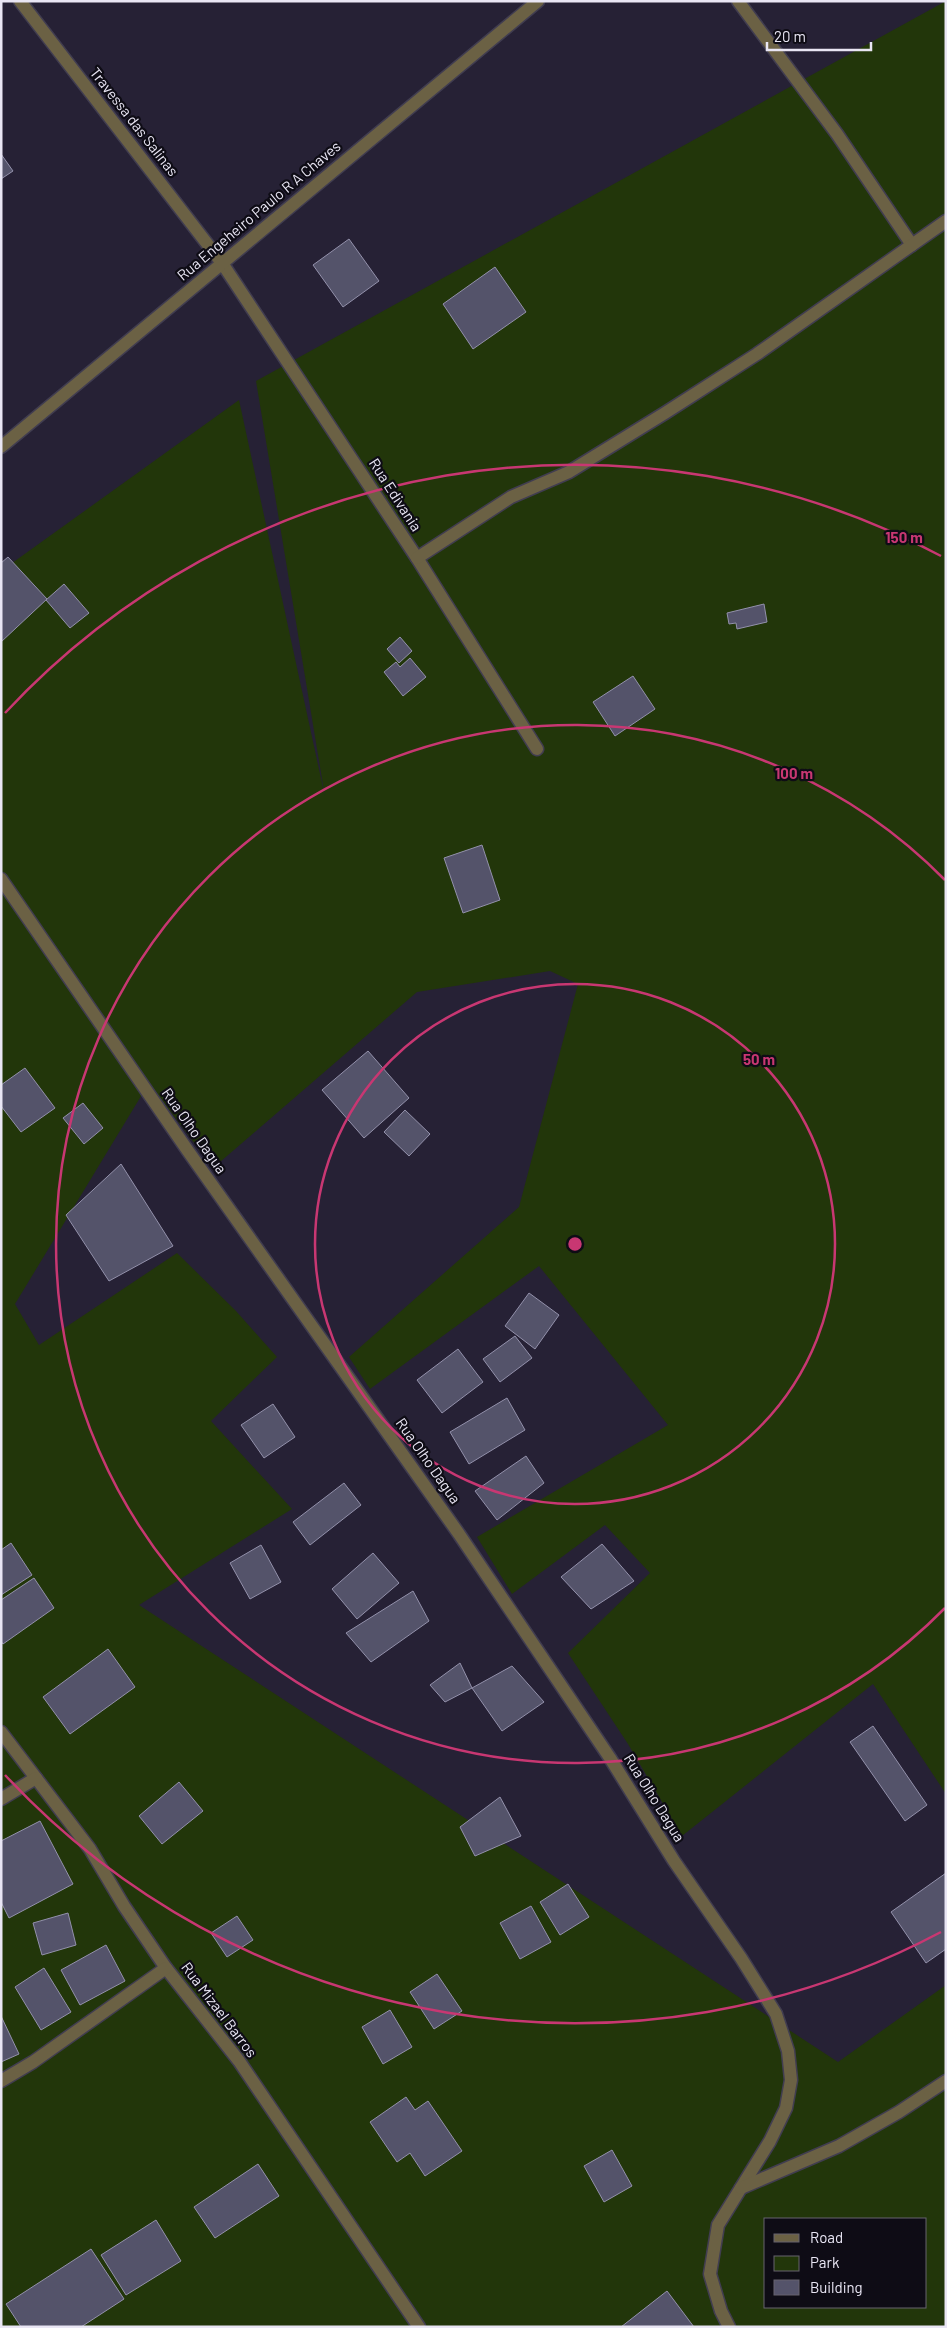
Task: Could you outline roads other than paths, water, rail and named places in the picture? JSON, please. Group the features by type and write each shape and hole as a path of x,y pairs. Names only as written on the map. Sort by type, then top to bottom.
{"street":[{"name":"Travessa das Salinas","path":"20,1 222,263"},
{"name":"Rua Engeheiro Paulo R A Chaves","path":"1,447 538,1"},
{"path":"738,1 837,134 912,245"},
{"path":"416,558 511,497 569,472 666,413 756,354 946,221"},
{"name":"Rua Edivania","path":"222,263 416,558 537,749"},
{"name":"Rua Olho Dagua","path":"1,879 188,1151 459,1534 610,1758 674,1861 741,1958 776,2014 788,2051 791,2080 786,2108 770,2141 718,2225 710,2274 721,2311 729,2327"},
{"name":"Rua Mizael Barros","path":"1,1732 90,1849 124,1906 166,1968 239,2061 419,2327"},
{"path":"1,1799 36,1778"},
{"path":"1,2082 33,2062 166,1968"},
{"path":"741,2188 839,2146 899,2112 946,2081"}]}
